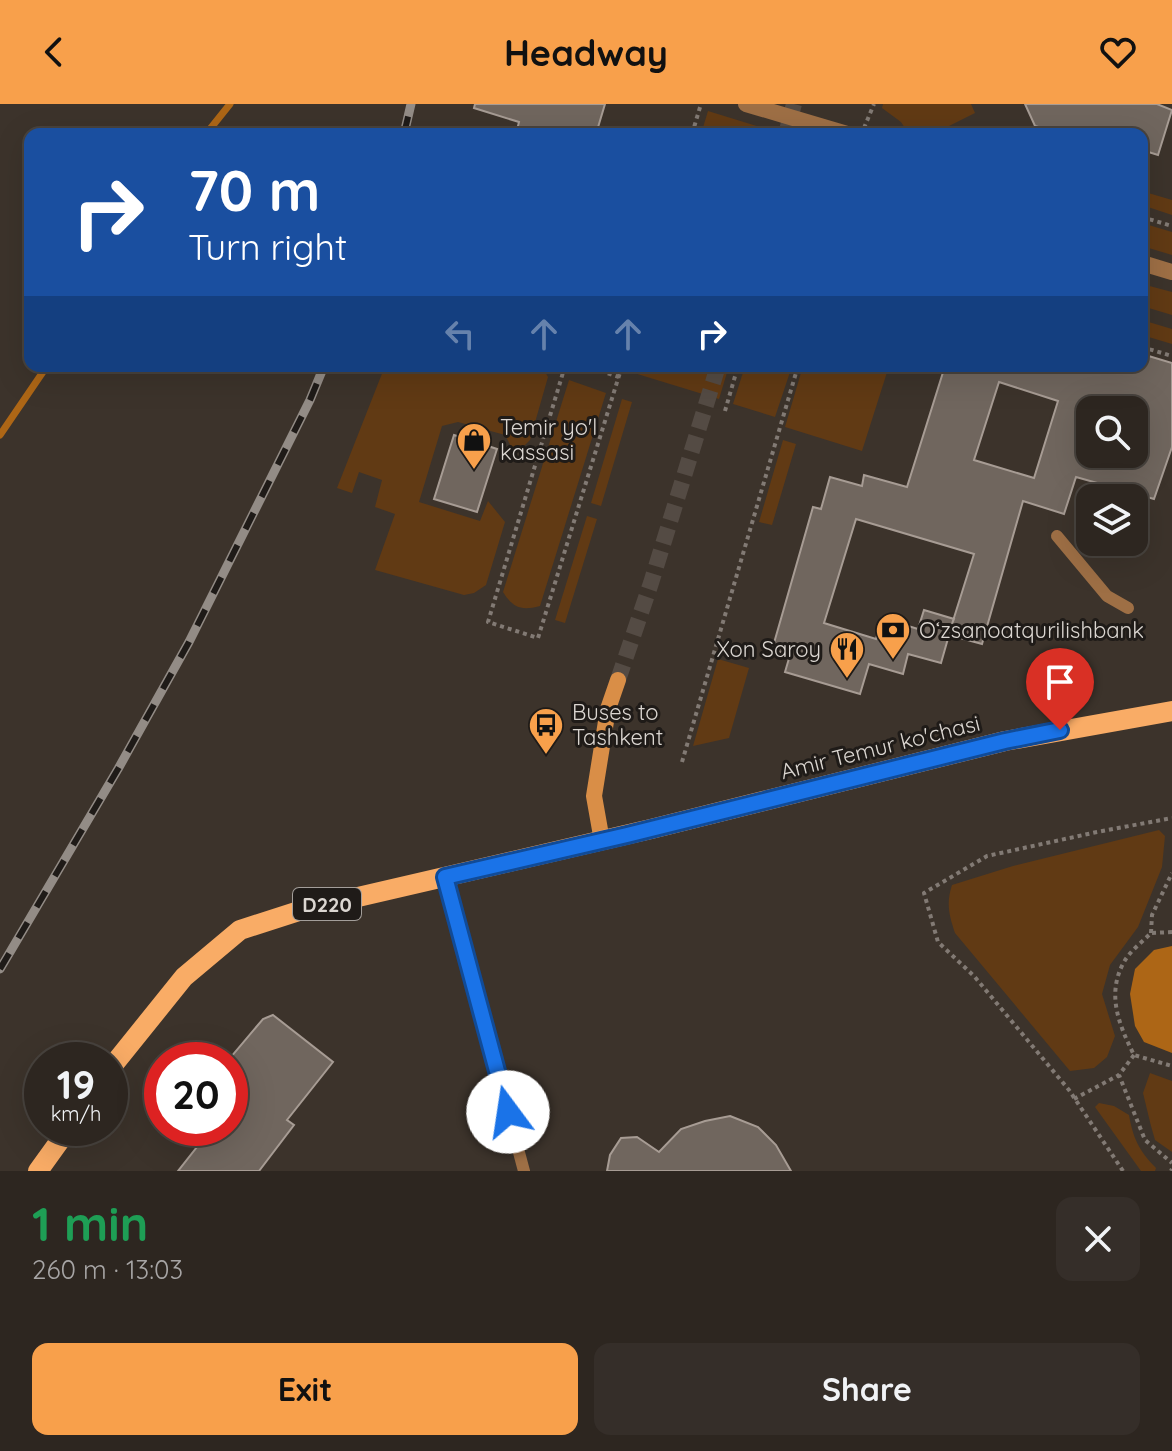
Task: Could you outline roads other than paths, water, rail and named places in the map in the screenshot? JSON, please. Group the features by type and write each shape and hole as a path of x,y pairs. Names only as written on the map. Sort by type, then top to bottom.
{"main road":[{"path":"602,841 594,796 608,709 618,680"},
{"name":"Amir Temur ko'chasi","path":"602,841 1005,741 1172,711"},
{"name":"D220","path":"128,1047 184,977 240,930 302,910 602,841"},
{"path":"38,1171 56,1146"}],"street":[{"path":"753,106 829,128"},
{"path":"1148,265 1172,272"}],"lane":[{"path":"1057,536 1107,596 1128,608"},
{"path":"445,877 524,1171"}],"waterway":[{"path":"211,128 230,104"},
{"path":"0,435 43,372"}],"tunnel":[{"path":"788,128 794,104"},
{"path":"618,680 716,372"}],"railway":[{"path":"405,128 411,104"},
{"path":"0,969 189,642 322,372"}],"place":[{"name":"Temir yo'l kassasi","path":"474,471"},
{"name":"Oʻzsanoatqurilishbank","path":"893,661"},
{"name":"Xon Saroy","path":"847,680"},
{"name":"Buses to Tashkent","path":"546,756"}]}
